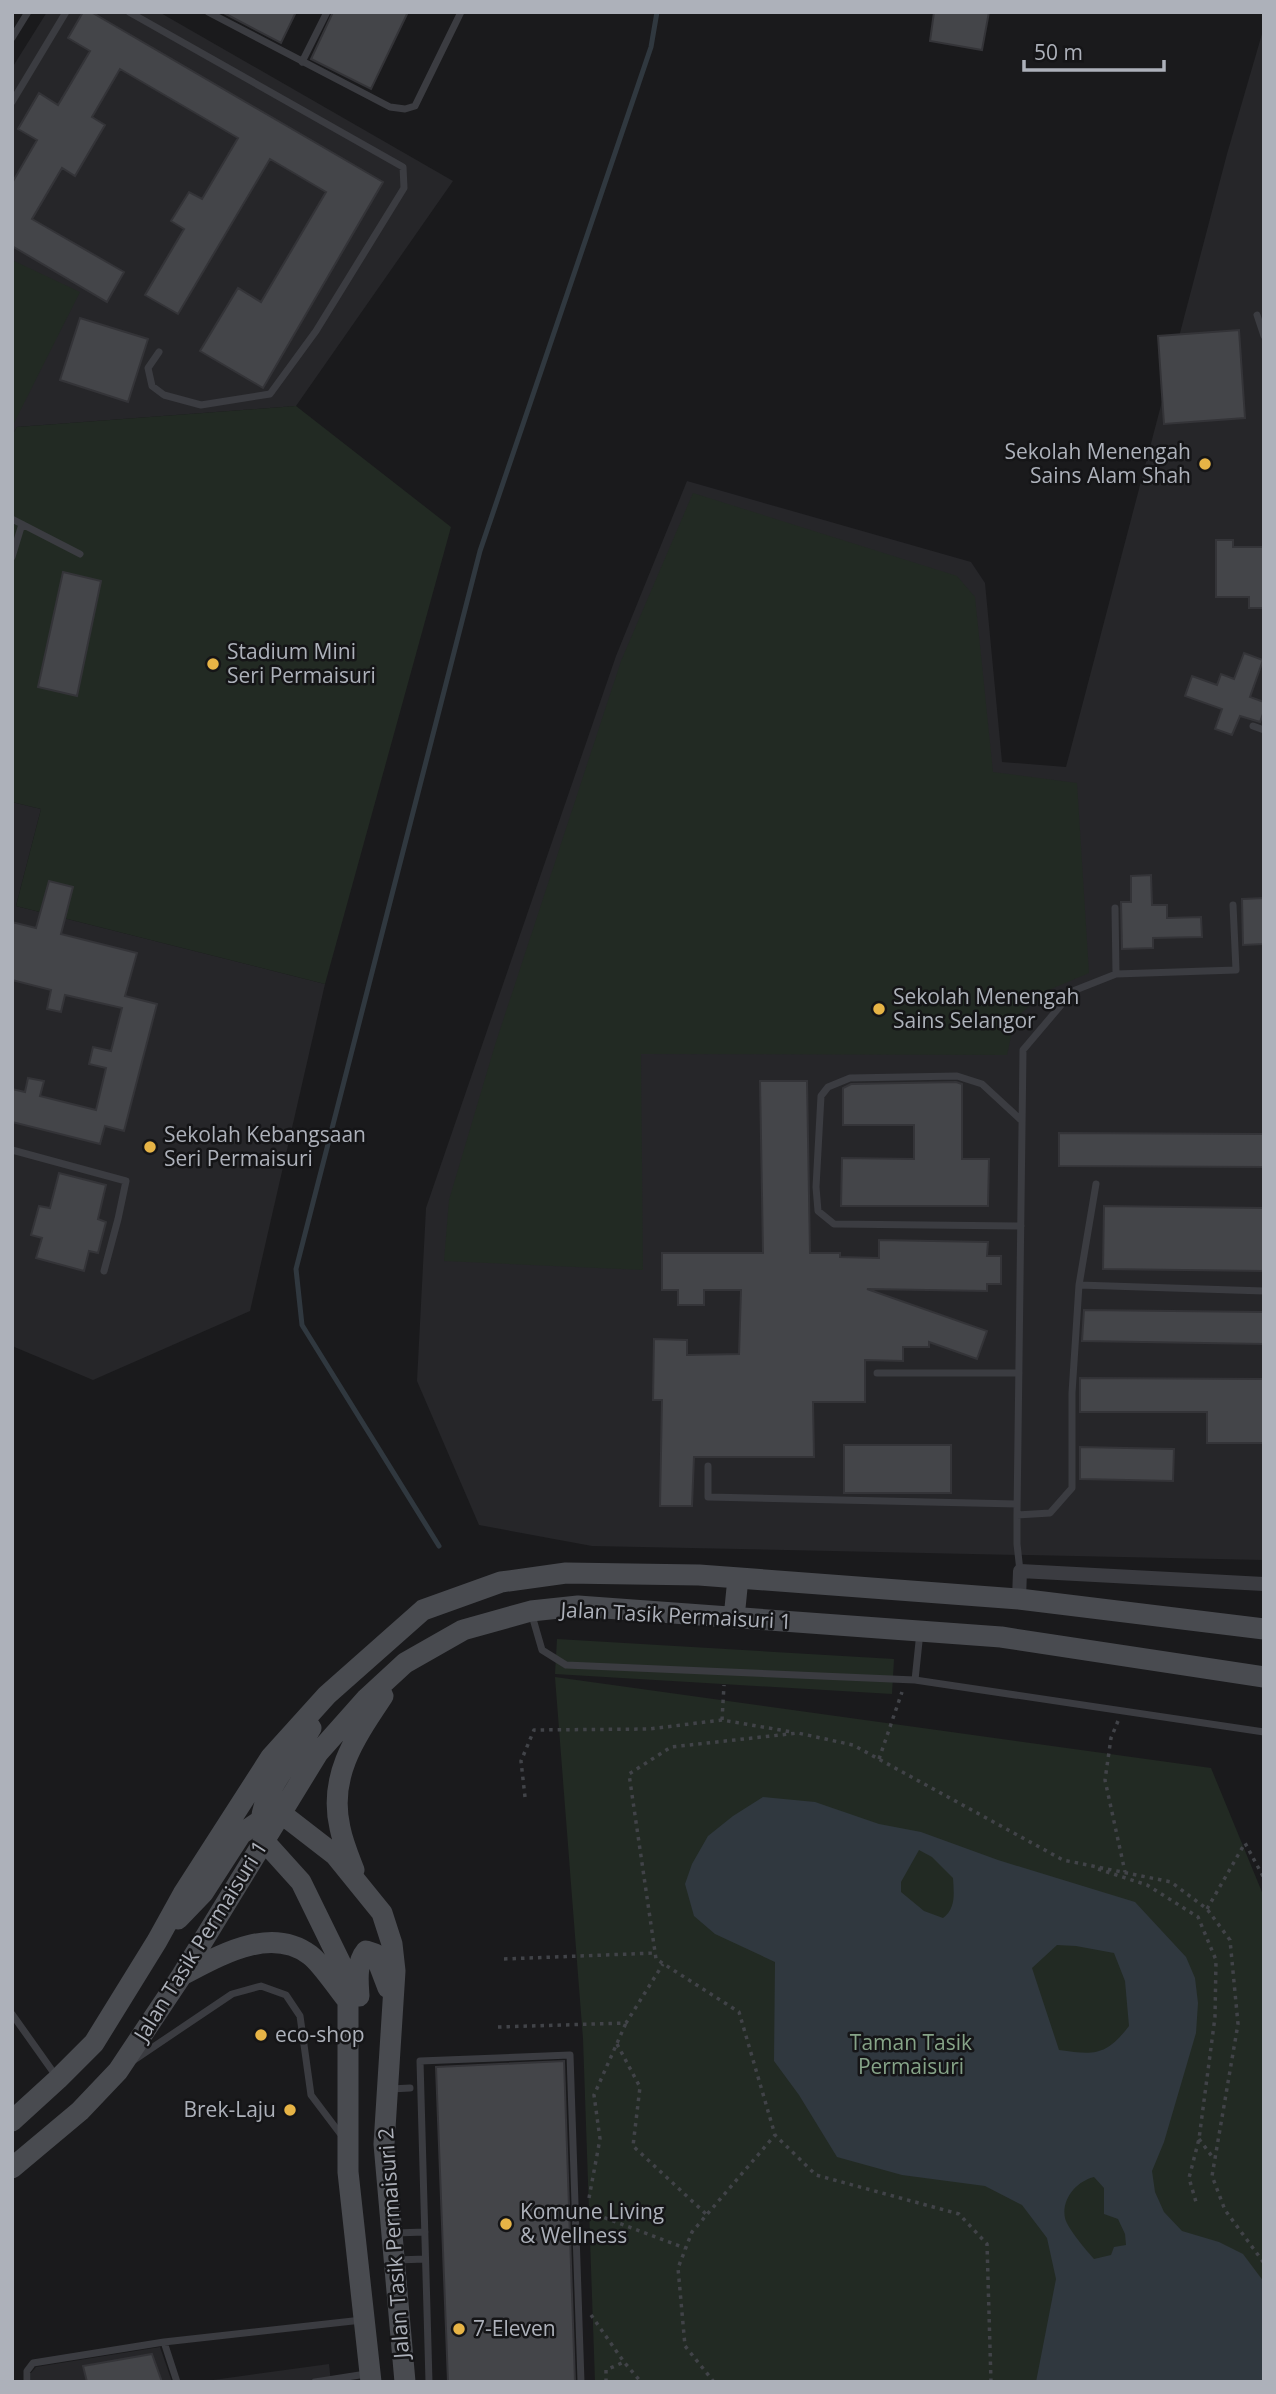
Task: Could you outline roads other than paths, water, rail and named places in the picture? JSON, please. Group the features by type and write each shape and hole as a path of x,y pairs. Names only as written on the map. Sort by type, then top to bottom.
{"main road":[{"name":"Jalan Tasik Permaisuri 1","path":"12,2121 94,2043 183,1895 271,1757 327,1695 422,1610 501,1582 566,1573 699,1575 1019,1599 1264,1629"},
{"path":"734,1618 738,1578"},
{"name":"Jalan Tasik Permaisuri 1","path":"282,1814 318,1753 366,1699 405,1662 463,1630 531,1611 578,1606 1001,1637 1264,1677"},
{"path":"358,1884 340,1828 336,1795 341,1768 359,1733 405,1662"},
{"name":"Jalan Tasik Permaisuri 1","path":"12,2168 80,2111 118,2071 182,1975 262,1831 268,1797 309,1731 327,1695"},
{"path":"157,1941 204,1893 241,1834 262,1831 282,1814"},
{"name":"Jalan Tasik Permaisuri 2","path":"282,1814 335,1855 382,1913 392,1944 393,2001 384,2144 405,2382"},
{"name":"Jalan Tasik Permaisuri 2","path":"262,1831 301,1882 346,1974 348,2172 370,2377"},
{"path":"182,1975 234,1948 281,1942 310,1955 348,2001"},
{"path":"348,2117 360,2098 358,1978 362,1955 366,1951 376,1954 393,2001"}],"street":[{"path":"1019,1599 1020,1571 1264,1584"}],"lane":[{"path":"12,38 29,12"},
{"path":"12,102 66,12"},
{"path":"130,12 403,167 404,188 316,331 270,394 201,405 164,395 152,386 148,368 159,352"},
{"path":"208,12 390,107 405,109 415,106 461,12"},
{"path":"302,62 327,12"},
{"path":"1257,315 1264,336"},
{"path":"12,519 80,554"},
{"path":"12,557 22,524"},
{"path":"1252,726 1264,730"},
{"path":"1020,1571 1017,1504 1023,1050 1073,991 1116,974 1236,970 1233,905"},
{"path":"1115,908 1116,974"},
{"path":"1021,1226 834,1224 818,1211 816,1187 821,1096 828,1087 850,1078 957,1076 982,1084 1022,1122"},
{"path":"12,1150 125,1181 104,1270"},
{"path":"1017,1515 1050,1513 1072,1488 1072,1393 1079,1284 1096,1184"},
{"path":"1079,1284 1264,1292"},
{"path":"877,1373 1019,1373"},
{"path":"708,1466 708,1497 1017,1504"},
{"path":"531,1611 542,1650 566,1665 915,1680 1264,1732"},
{"path":"915,1680 920,1631"},
{"path":"118,2071 232,1994 261,1986 286,1995 300,2016 311,2095 347,2142"},
{"path":"12,2014 58,2079"},
{"path":"429,2382 420,2061 570,2055 581,2382"},
{"path":"387,2089 410,2088"},
{"path":"391,2234 425,2232"},
{"path":"393,2260 425,2259"},
{"path":"27,2382 27,2371 33,2363 164,2342 364,2319"},
{"path":"164,2342 177,2382"},
{"path":"315,2382 370,2377"}],"waterway":[{"path":"439,1546 302,1325 296,1269 480,551 651,47 657,12"}],"place":[{"name":"Sekolah Menengah Sains Alam Shah","path":"1205,464"},
{"name":"Stadium Mini Seri Permaisuri","path":"213,664"},
{"name":"Sekolah Menengah Sains Selangor","path":"879,1009"},
{"name":"Sekolah Kebangsaan Seri Permaisuri","path":"150,1147"},
{"name":"eco-shop","path":"261,2035"},
{"name":"Brek-Laju","path":"290,2110"},
{"name":"Komune Living & Wellness","path":"506,2224"},
{"name":"7-Eleven","path":"459,2329"}],"park label":[{"name":"Taman Tasik Permaisuri","path":"911,2055"}]}
